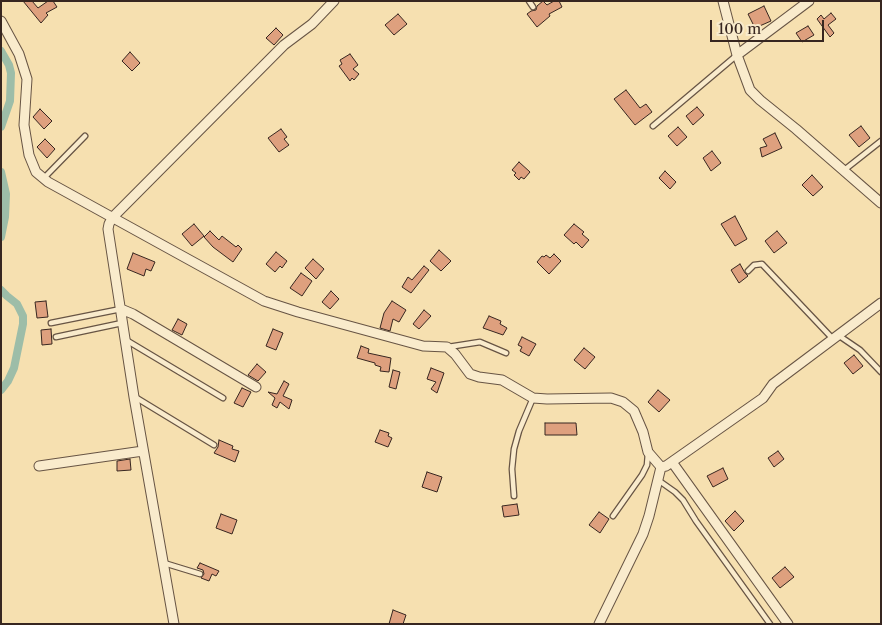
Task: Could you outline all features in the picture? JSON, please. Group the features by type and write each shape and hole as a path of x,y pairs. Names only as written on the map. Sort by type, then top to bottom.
{"street":[{"path":"174,624 134,397 108,229 112,218 284,45 312,24 334,1"},
{"path":"723,1 737,55 750,90 842,172 881,203"},
{"path":"737,55 809,1"},
{"path":"1,21 13,41 23,66 27,92 24,113 24,135 32,165 43,178 264,301 423,346 447,347 470,374 502,380 533,398 547,400 611,398 623,402 630,406 640,422 648,452 661,467"},
{"path":"661,467 672,462 763,398 773,384 881,303"},
{"path":"121,309 141,318 256,386"},
{"path":"39,466 144,451"},
{"path":"672,462 788,624"},
{"path":"599,624 643,534 661,467"}],"lane":[{"path":"529,1 533,7"},
{"path":"653,126 737,55"},
{"path":"43,178 85,136"},
{"path":"842,172 881,141"},
{"path":"748,271 754,265 762,264 836,337 860,350 881,372"},
{"path":"51,323 121,309"},
{"path":"56,337 123,322"},
{"path":"126,340 223,398"},
{"path":"447,347 480,342 506,353"},
{"path":"134,397 214,445"},
{"path":"514,496 512,469 514,449 519,431 533,398"},
{"path":"612,516 642,475 647,465 648,452"},
{"path":"658,480 683,500 770,624"},
{"path":"163,563 200,574"}],"building":[{"path":"23,1 32,1 38,8 48,1 53,1 57,7 46,13 48,15 41,23"},
{"path":"543,1 547,5 554,1 559,1 562,7 549,14 550,16 537,27 527,14 536,10 537,6"},
{"path":"764,6 771,21 755,28 748,14"},
{"path":"831,13 836,19 828,25 834,33 830,37 817,19 821,15 824,19"},
{"path":"398,14 407,24 394,35 385,25"},
{"path":"808,26 814,35 802,42 796,33"},
{"path":"276,28 283,35 274,45 266,38"},
{"path":"130,52 140,63 132,71 122,61"},
{"path":"350,54 358,65 353,69 359,74 354,80 352,78 350,81 339,66 342,64 340,60"},
{"path":"626,90 640,108 646,104 652,112 635,125 614,99"},
{"path":"697,107 704,115 693,125 686,116"},
{"path":"40,109 52,121 44,129 33,117"},
{"path":"861,126 870,138 859,147 849,135"},
{"path":"678,127 687,137 677,146 668,136"},
{"path":"281,129 287,137 284,139 289,145 279,152 268,138"},
{"path":"775,133 782,148 762,157 760,148 767,146 763,139"},
{"path":"45,139 55,149 47,158 37,147"},
{"path":"712,151 721,163 711,171 703,158"},
{"path":"519,162 530,172 524,179 521,177 519,180 514,175 516,173 512,170"},
{"path":"665,171 676,182 670,189 659,178"},
{"path":"812,175 823,187 813,196 802,185"},
{"path":"735,216 747,239 735,246 721,224"},
{"path":"194,224 204,236 192,246 182,234"},
{"path":"574,224 584,232 582,234 589,240 582,248 564,235"},
{"path":"210,231 219,240 222,236 236,247 238,245 242,249 233,262 213,247 204,237"},
{"path":"777,231 787,243 774,253 765,241"},
{"path":"439,250 451,261 441,271 430,261"},
{"path":"276,252 287,261 282,268 280,266 275,272 266,264"},
{"path":"133,253 155,262 151,271 146,269 144,276 127,269"},
{"path":"554,254 561,261 549,274 537,262 542,256 546,255 550,258"},
{"path":"313,259 324,269 316,279 305,268"},
{"path":"740,264 748,276 739,283 731,270"},
{"path":"424,266 429,270 411,293 402,287 408,277 412,280"},
{"path":"301,273 312,281 302,296 290,288"},
{"path":"331,291 339,299 330,309 322,302"},
{"path":"46,301 48,317 37,318 35,302"},
{"path":"392,301 406,310 399,322 393,319 390,331 380,328 384,313"},
{"path":"424,310 431,316 419,329 413,324"},
{"path":"489,316 501,321 500,324 507,328 503,335 483,328"},
{"path":"178,319 187,324 182,335 172,330"},
{"path":"51,329 52,344 42,345 41,330"},
{"path":"273,329 283,333 276,350 266,346"},
{"path":"522,337 536,344 529,356 520,351 522,347 518,345"},
{"path":"361,346 369,349 368,353 391,358 389,372 380,371 381,367 375,365 375,363 357,358"},
{"path":"584,348 595,357 585,369 574,360"},
{"path":"854,355 863,366 853,374 844,363"},
{"path":"257,364 266,372 258,381 248,375"},
{"path":"431,368 444,373 437,393 431,389 436,382 427,379"},
{"path":"393,370 400,372 396,389 389,387"},
{"path":"284,381 289,384 283,396 292,400 289,409 280,402 277,408 272,405 275,398 268,392 277,394"},
{"path":"242,388 251,392 243,407 234,403"},
{"path":"658,390 670,400 659,412 648,402"},
{"path":"545,423 576,423 577,435 545,435"},
{"path":"380,430 389,433 388,436 392,438 388,447 375,442"},
{"path":"219,440 233,446 232,449 239,451 235,462 214,453 218,447"},
{"path":"778,451 784,459 774,467 768,458"},
{"path":"130,459 131,470 117,471 117,461"},
{"path":"723,468 728,479 713,487 707,476"},
{"path":"427,472 442,477 437,492 422,487"},
{"path":"517,504 519,515 504,517 502,506"},
{"path":"735,511 744,521 734,531 725,521"},
{"path":"599,512 609,519 600,533 589,525"},
{"path":"221,514 237,520 232,534 216,528"},
{"path":"200,563 219,571 216,576 212,574 209,581 201,578 204,574 203,570 197,568"},
{"path":"785,567 794,577 780,588 772,578"},
{"path":"393,610 406,615 403,624 389,624"}],"waterway":[{"path":"1,51 11,73 10,101 1,127"},
{"path":"1,172 6,194 5,217 1,237"},
{"path":"1,290 17,304 23,316 14,368 1,390"}]}
